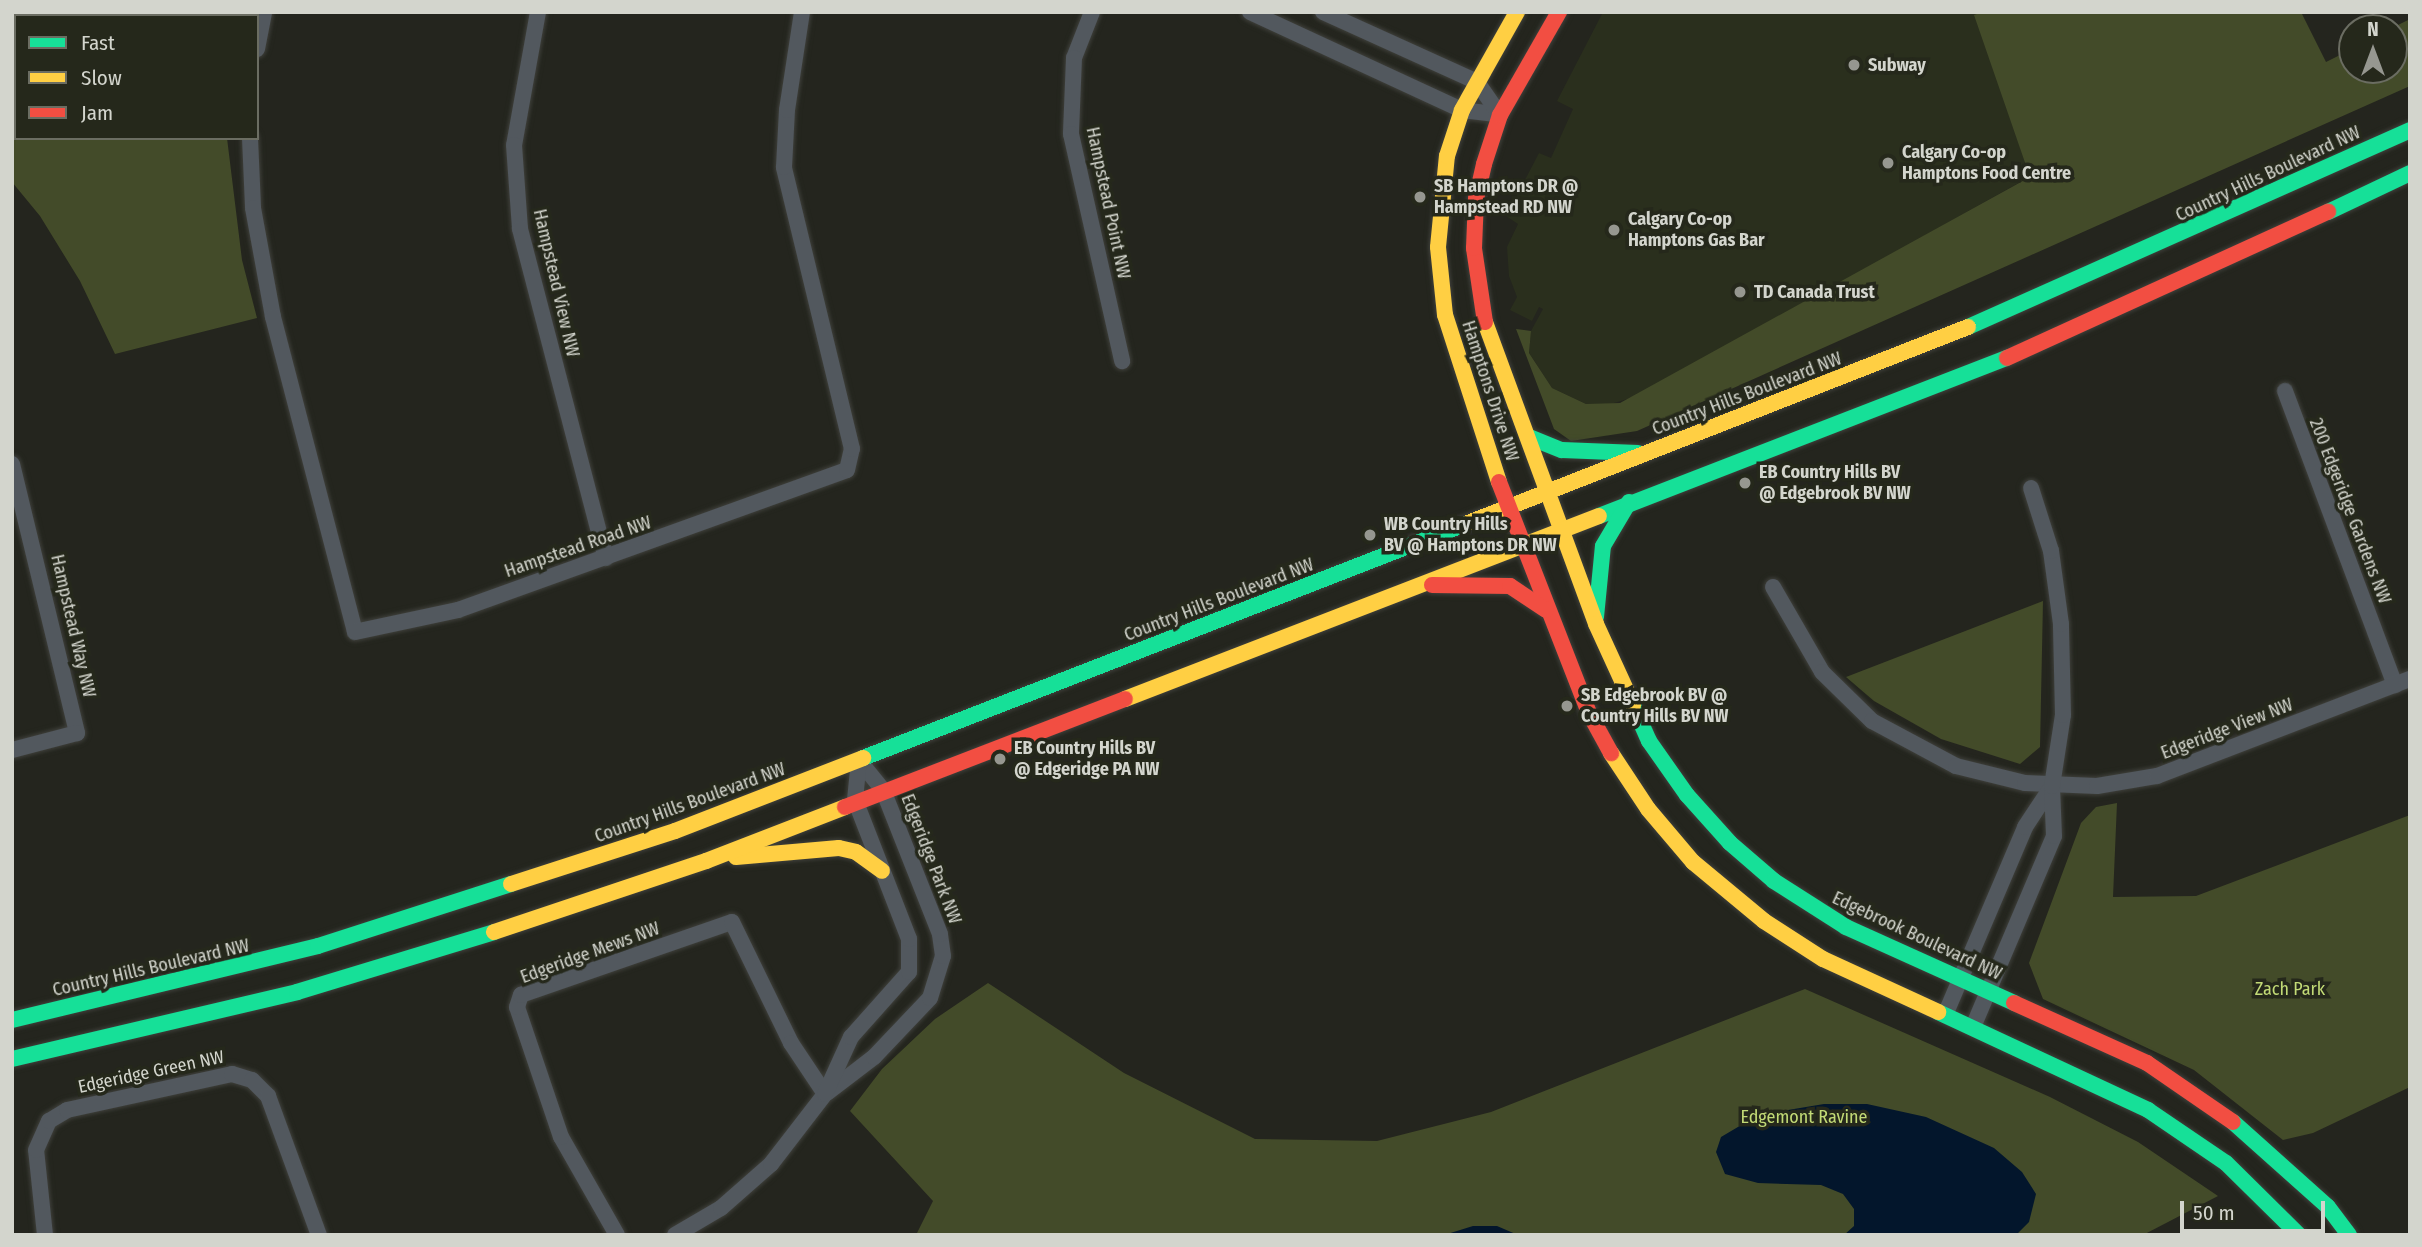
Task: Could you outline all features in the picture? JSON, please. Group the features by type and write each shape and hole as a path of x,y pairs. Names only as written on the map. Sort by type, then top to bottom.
{"main road":[{"name":"Hamptons Drive NW","path":"1517,12 1462,110 1440,194 1438,247 1445,315 1522,542"},
{"name":"Hamptons Drive NW","path":"1559,12 1500,115 1476,199 1474,248 1481,311 1505,384 1529,437 1549,492 1559,528"},
{"name":"Country Hills Boulevard NW","path":"12,1020 244,967 415,917 675,831 1651,453 2030,302 2410,130"},
{"path":"12,1059 297,992 521,924 706,861 855,800 1522,542 1986,367 2136,302 2410,173"},
{"path":"1529,437 1548,448 1575,452 1651,453"},
{"path":"1596,624 1603,546 1630,501"},
{"name":"Edgebrook Boulevard NW","path":"1559,528 1596,624 1649,741 1687,796 1731,843 1774,881 1829,917 1961,980 2147,1063 2210,1102 2286,1165 2350,1235"},
{"path":"1522,542 1589,713 1648,809 1693,862 1792,941 2063,1068 2178,1128 2226,1163 2299,1235"},
{"path":"1411,586 1480,582 1510,586 1541,604 1552,619"},
{"path":"706,861 839,848 856,852 882,871"}],"street":[{"path":"259,38 264,12"},
{"name":"Hampstead View NW","path":"538,12 514,145 520,229 606,558"},
{"name":"Hampstead Road NW","path":"250,140 253,208 273,317 355,632 458,610 847,470 852,449 784,167 787,110 802,12"},
{"name":"Hampstead Point NW","path":"1091,12 1074,58 1071,134 1122,361"},
{"path":"1250,12 1462,110 1500,115"},
{"path":"1323,12 1477,82 1500,115"},
{"name":"200 Edgeridge Gardens NW","path":"2284,391 2402,682"},
{"name":"Hampstead Way NW","path":"12,464 19,507 77,733 12,750"},
{"path":"1973,1027 2054,836 2052,786 2063,715 2061,624 2051,551 2031,488"},
{"name":"Edgeridge View NW","path":"1773,587 1822,672 1872,721 1956,766 2052,786 2097,786 2157,776 2402,682"},
{"name":"Edgeridge Park NW","path":"825,1094 874,1057 930,998 941,969 940,934 883,790 859,761"},
{"name":"Edgeridge Park NW","path":"675,1235 721,1208 771,1164 825,1094 851,1037 903,983 911,966 909,939 855,800 859,761"},
{"path":"1945,1015 2025,827 2052,786"},
{"name":"Edgeridge Mews NW","path":"617,1235 561,1137 517,1007 521,995 732,922 791,1043 825,1094"},
{"name":"Edgeridge Green NW","path":"45,1235 36,1150 49,1121 67,1110 232,1074 251,1080 268,1096 319,1235"}],"shaded area":[{"path":"1603,12 1982,12 1975,15 2031,176 1638,396 1607,405 1586,404 1552,388 1529,353 1531,331 1543,309 1539,307 1532,321 1510,310 1517,297 1509,276 1507,247 1518,224 1506,216 1539,153 1551,158 1573,109 1557,101"}],"green space":[{"path":"12,12 88,14 14,14 14,140 227,140 242,260 257,318 115,354 80,281 40,216 12,182"},
{"path":"1982,12 2301,12 2326,62 2338,56 2338,84 2408,84 2410,19 2410,86 1637,431 1571,441 1554,429 1516,329 1531,331 1529,353 1552,388 1586,404 1620,403 2030,177 1974,15"},
{"path":"2043,601 2040,747 2020,764 1941,739 1874,701 1846,677"},
{"name":"Zach Park","path":"2117,803 2113,897 2196,896 2410,815 2410,1087 2313,1133 2283,1140 2194,1070 2043,999 2029,963 2081,823 2096,807"},
{"name":"Edgemont Ravine","path":"988,983 1124,1073 1255,1139 1377,1141 1491,1112 1805,989 2050,1097 2138,1142 2218,1196 2143,1235 916,1235 933,1201 850,1111 882,1069 935,1019"}],"water":[{"path":"1824,1104 1867,1104 1926,1117 1994,1148 2022,1172 2036,1194 2029,1222 2016,1235 1844,1235 1854,1226 1854,1209 1843,1194 1821,1185 1758,1183 1725,1174 1716,1152 1721,1137 1743,1124 1782,1111"},
{"path":"1473,1226 1497,1226 1518,1235 1444,1235"}],"traffic: fast":[{"path":"1968,327 2410,130"},
{"path":"2328,212 2410,173"},
{"path":"1599,516 2007,358"},
{"path":"1529,437 1562,450 1638,453"},
{"path":"1596,617 1603,546 1629,502"},
{"path":"863,758 1468,523"},
{"path":"1633,705 1649,741 1687,795 1730,843 1774,881 1846,927 2014,1003"},
{"path":"12,1020 318,946 511,884"},
{"path":"12,1059 297,992 494,932"},
{"path":"1938,1012 2148,1110 2226,1163 2299,1235"},
{"path":"2233,1122 2328,1207 2349,1235"}],"traffic: slow":[{"path":"1499,482 1445,315 1438,247 1447,156 1462,110 1517,12"},
{"path":"1485,322 1596,624 1633,705"},
{"path":"1468,523 1968,327"},
{"path":"1125,699 1599,516"},
{"path":"1611,753 1648,809 1693,862 1764,921 1823,959 1938,1012"},
{"path":"511,884 675,831 863,758"},
{"path":"494,932 706,861 845,807"},
{"path":"736,857 839,848 856,852 882,871"}],"traffic: jam":[{"path":"1485,322 1474,248 1476,199 1484,164 1500,115 1559,12"},
{"path":"2007,358 2328,212"},
{"path":"1499,482 1589,713 1611,753"},
{"path":"1432,585 1510,586 1546,610"},
{"path":"845,807 1125,699"},
{"path":"2014,1003 2147,1063 2233,1122"}],"place":[{"name":"Subway","path":"1854,65"},
{"name":"Calgary Co-op Hamptons Food Centre","path":"1888,163"},
{"name":"SB Hamptons DR @ Hampstead RD NW","path":"1420,197"},
{"name":"Calgary Co-op Hamptons Gas Bar","path":"1614,230"},
{"name":"TD Canada Trust","path":"1740,292"},
{"name":"EB Country Hills BV @ Edgebrook BV NW","path":"1745,483"},
{"name":"WB Country Hills BV @ Hamptons DR NW","path":"1370,535"},
{"name":"SB Edgebrook BV @ Country Hills BV NW","path":"1567,706"},
{"name":"EB Country Hills BV @ Edgeridge PA NW","path":"1000,759"}]}
